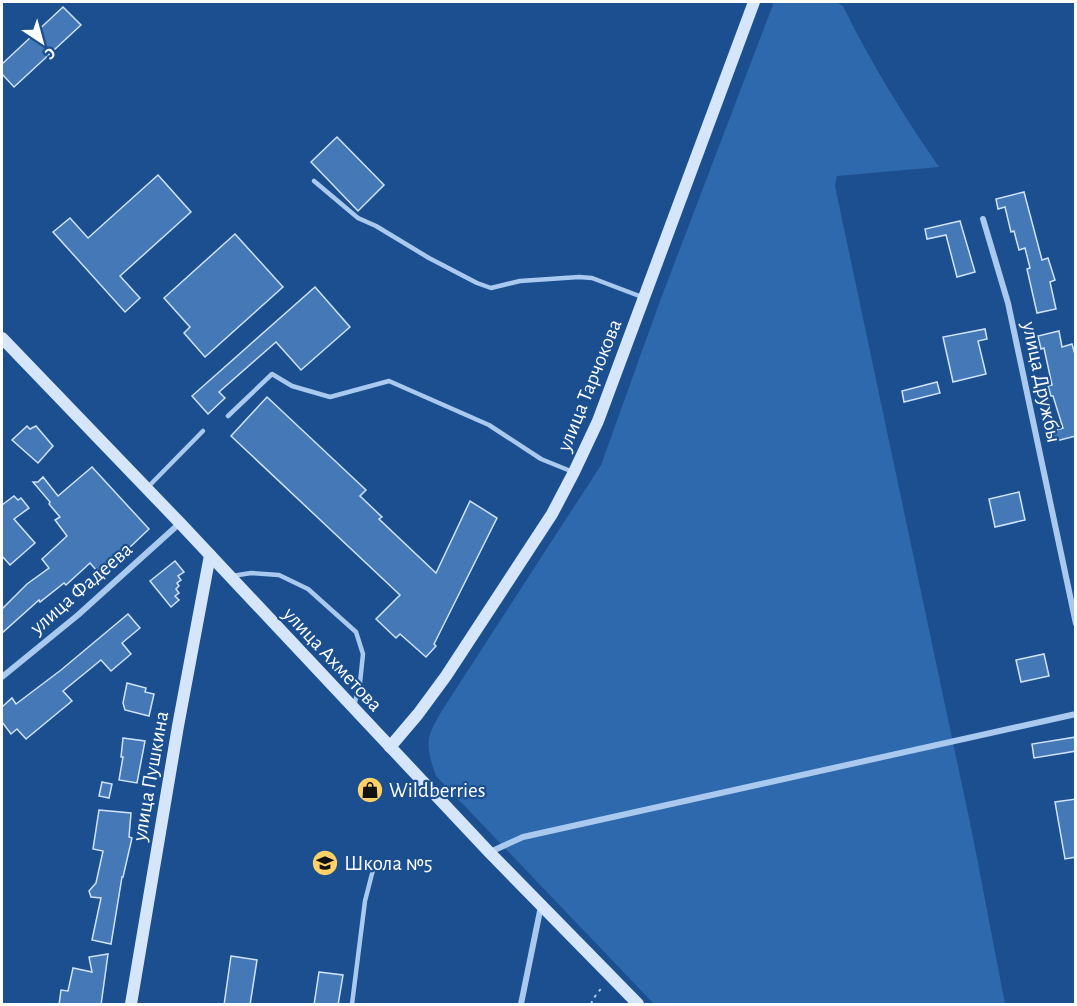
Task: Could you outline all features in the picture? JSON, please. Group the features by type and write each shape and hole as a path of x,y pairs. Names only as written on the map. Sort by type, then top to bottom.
{"main road":[{"name":"улица Тарчокова","path":"390,747 446,676 552,514 574,472 598,422 754,2"},
{"name":"улица Ахметова","path":"2,338 180,523 489,852 638,1005"},
{"name":"улица Пушкина","path":"131,1005 178,726 210,555"}],"street":[{"name":"улица Дружбы","path":"983,219 1008,303 1076,624"},
{"name":"улица Фадеева","path":"2,677 78,615 180,523"},
{"path":"489,852 523,837 1076,714"},
{"path":"520,1005 541,906"}],"lane":[{"path":"314,181 358,218 376,226 429,258 491,288 519,281 579,277 592,278 644,297"},
{"path":"228,416 272,374 292,386 330,397 389,381 489,425 541,459 574,472"},
{"path":"146,489 203,431"},
{"path":"229,577 251,573 279,575 308,589 356,632 363,654 360,683 353,709"},
{"path":"352,1005 365,901 375,862"}],"path":[{"path":"591,1005 593,999 611,977"}],"shaded area":[{"path":"774,2 836,2 843,6 888,88 939,167 837,176 835,186 973,837 1005,1004 654,1004 436,776 430,756 430,735 437,719 601,465 660,301"}],"building":[{"path":"63,7 81,25 14,87 2,74 2,64"},
{"path":"337,137 384,185 358,211 311,162"},
{"path":"158,175 191,212 120,276 140,298 125,312 53,232 70,218 88,238"},
{"path":"1024,192 1042,260 1048,258 1055,280 1050,282 1056,309 1037,313 1027,269 1030,268 1025,248 1019,250 1014,231 1011,232 1005,207 998,209 996,199"},
{"path":"960,221 975,272 957,277 946,235 927,239 925,229"},
{"path":"235,234 283,287 205,357 184,333 190,327 164,298"},
{"path":"315,287 350,327 301,370 276,342 219,392 225,398 208,414 192,396"},
{"path":"985,329 987,339 978,341 986,374 953,382 943,337"},
{"path":"1059,331 1062,347 1072,344 1076,358 1076,436 1052,442 1050,432 1063,428 1048,386 1052,385 1044,348 1041,349 1038,336"},
{"path":"937,382 940,393 904,402 902,391"},
{"path":"267,397 366,490 360,496 382,517 379,519 436,573 470,501 497,518 434,644 436,646 426,657 400,634 396,638 376,619 400,595 231,436"},
{"path":"27,426 30,429 36,426 53,446 38,463 12,440"},
{"path":"92,467 149,529 128,549 126,547 97,571 90,563 66,585 64,583 40,602 39,600 2,633 2,609 27,584 49,568 42,559 67,536 55,520 60,517 33,482 38,482 43,477 58,496"},
{"path":"1019,492 1025,520 995,527 989,499"},
{"path":"14,496 18,500 21,498 29,508 14,519 35,543 10,565 2,556 2,505"},
{"path":"175,561 184,572 178,576 181,580 177,583 179,586 176,589 179,593 175,596 179,600 171,607 150,581"},
{"path":"128,614 140,628 122,643 131,654 111,671 101,660 63,691 72,701 26,739 17,729 11,734 2,722 2,707 12,698 16,704"},
{"path":"1044,654 1049,676 1021,682 1016,660"},
{"path":"127,683 146,688 145,692 154,694 149,716 125,710 123,703"},
{"path":"1076,737 1076,751 1034,758 1032,744"},
{"path":"123,738 145,741 137,783 119,780 123,757 121,757"},
{"name":"Wildberries","path":"370,781 380,792 371,800 360,789"},
{"path":"102,782 112,784 109,798 99,796"},
{"path":"1076,799 1076,857 1065,859 1055,802"},
{"path":"99,810 131,813 129,837 132,838 122,877 111,944 92,940 101,898 91,897 89,891 96,883 103,851 93,849"},
{"path":"108,954 101,1005 59,1005 61,990 68,991 73,968 92,972 89,957"},
{"path":"231,956 257,960 250,1005 224,1005"},
{"path":"319,972 343,975 338,1005 314,1005"}],"place":[{"name":"Wildberries","path":"370,790"},
{"name":"Школа №5","path":"325,863"}]}
